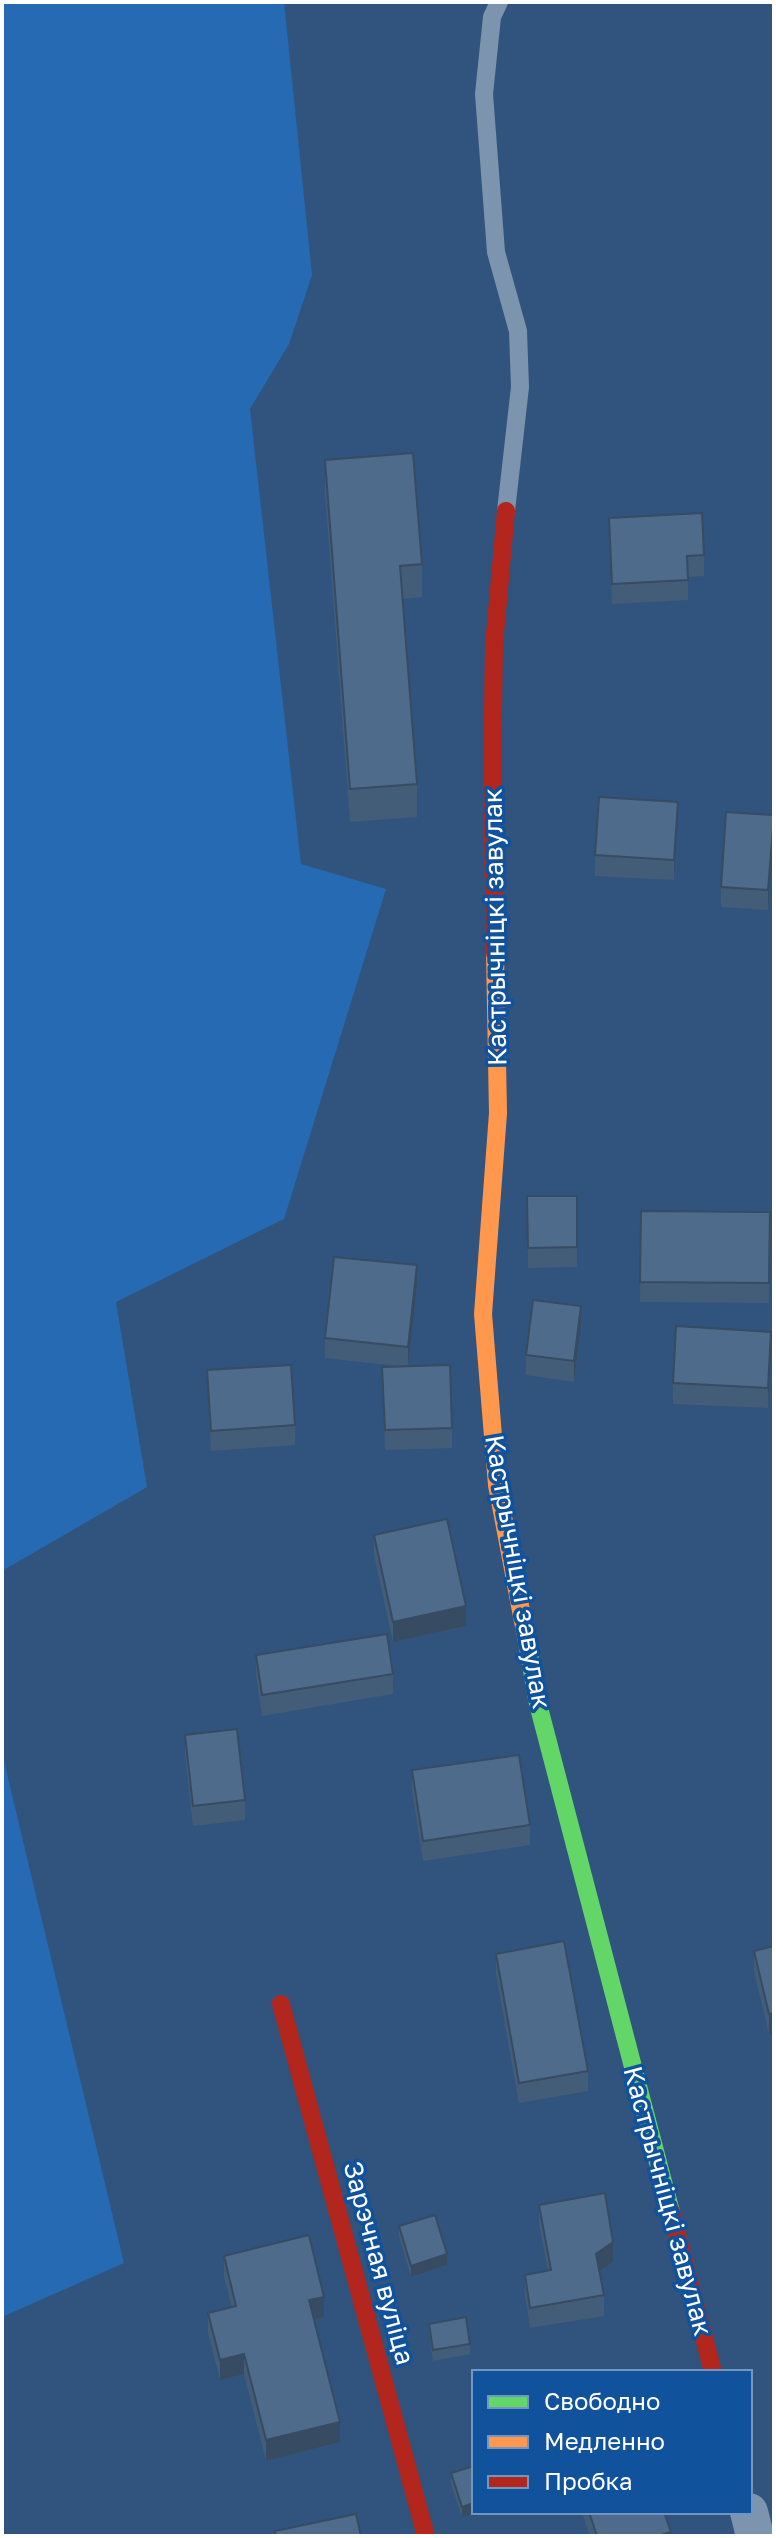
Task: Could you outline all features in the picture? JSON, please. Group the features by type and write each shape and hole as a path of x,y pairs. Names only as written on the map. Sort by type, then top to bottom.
{"street":[{"name":"Кастрычніцкі завулак","path":"506,511 493,675 498,1113 483,1314 497,1485 538,1704 712,2370"},
{"name":"Зарэчная вуліца","path":"281,2004 426,2536"},
{"path":"750,2514 755,2536"}],"lane":[{"path":"499,2 492,17 484,94 496,252 518,331 520,387 506,511"}],"shaded area":[{"path":"2,2 284,2 312,275 289,344 250,409 301,864 386,889 284,1219 116,1302 147,1487 2,1571"},
{"path":"2,1753 124,2263 2,2317"}],"building":[{"path":"413,453 422,564 400,566 417,784 350,789 325,460"},
{"path":"702,513 704,555 687,556 688,580 612,584 609,518"},
{"path":"599,797 678,802 674,860 595,855"},
{"path":"726,812 774,815 768,890 721,887"},
{"path":"527,1196 577,1196 577,1247 528,1248"},
{"path":"641,1211 770,1212 769,1283 640,1282"},
{"path":"334,1257 417,1265 408,1347 325,1338"},
{"path":"533,1300 581,1306 574,1361 526,1355"},
{"path":"676,1326 771,1332 768,1388 673,1383"},
{"path":"291,1365 295,1425 211,1431 207,1370"},
{"path":"450,1365 452,1428 385,1430 382,1367"},
{"path":"447,1519 466,1606 393,1622 374,1535"},
{"path":"387,1634 393,1674 262,1695 256,1655"},
{"path":"237,1729 245,1800 193,1806 185,1735"},
{"path":"519,1755 530,1825 423,1841 412,1770"},
{"path":"564,1941 588,2071 519,2083 496,1954"},
{"path":"774,1946 774,2013 769,2014 754,1951"},
{"path":"605,2193 613,2242 596,2254 604,2295 530,2308 525,2275 551,2270 539,2205"},
{"path":"435,2215 447,2254 411,2266 399,2226"},
{"path":"309,2235 324,2297 309,2300 340,2422 266,2440 244,2354 220,2360 208,2313 236,2306 224,2256"},
{"path":"466,2317 470,2344 433,2350 429,2324"},
{"path":"472,2467 472,2504 462,2507 451,2473"},
{"path":"356,2514 361,2536 276,2536 275,2531"},
{"path":"590,2514 665,2514 671,2532 658,2536 597,2536"}],"traffic: fast":[{"path":"526,1637 538,1704 671,2212"}],"traffic: slow":[{"path":"495,953 498,1113 483,1314 497,1485 526,1637"}],"traffic: jam":[{"path":"495,953 492,778 494,645 506,511"},
{"path":"281,2004 426,2536"},
{"path":"671,2212 712,2370"}]}
